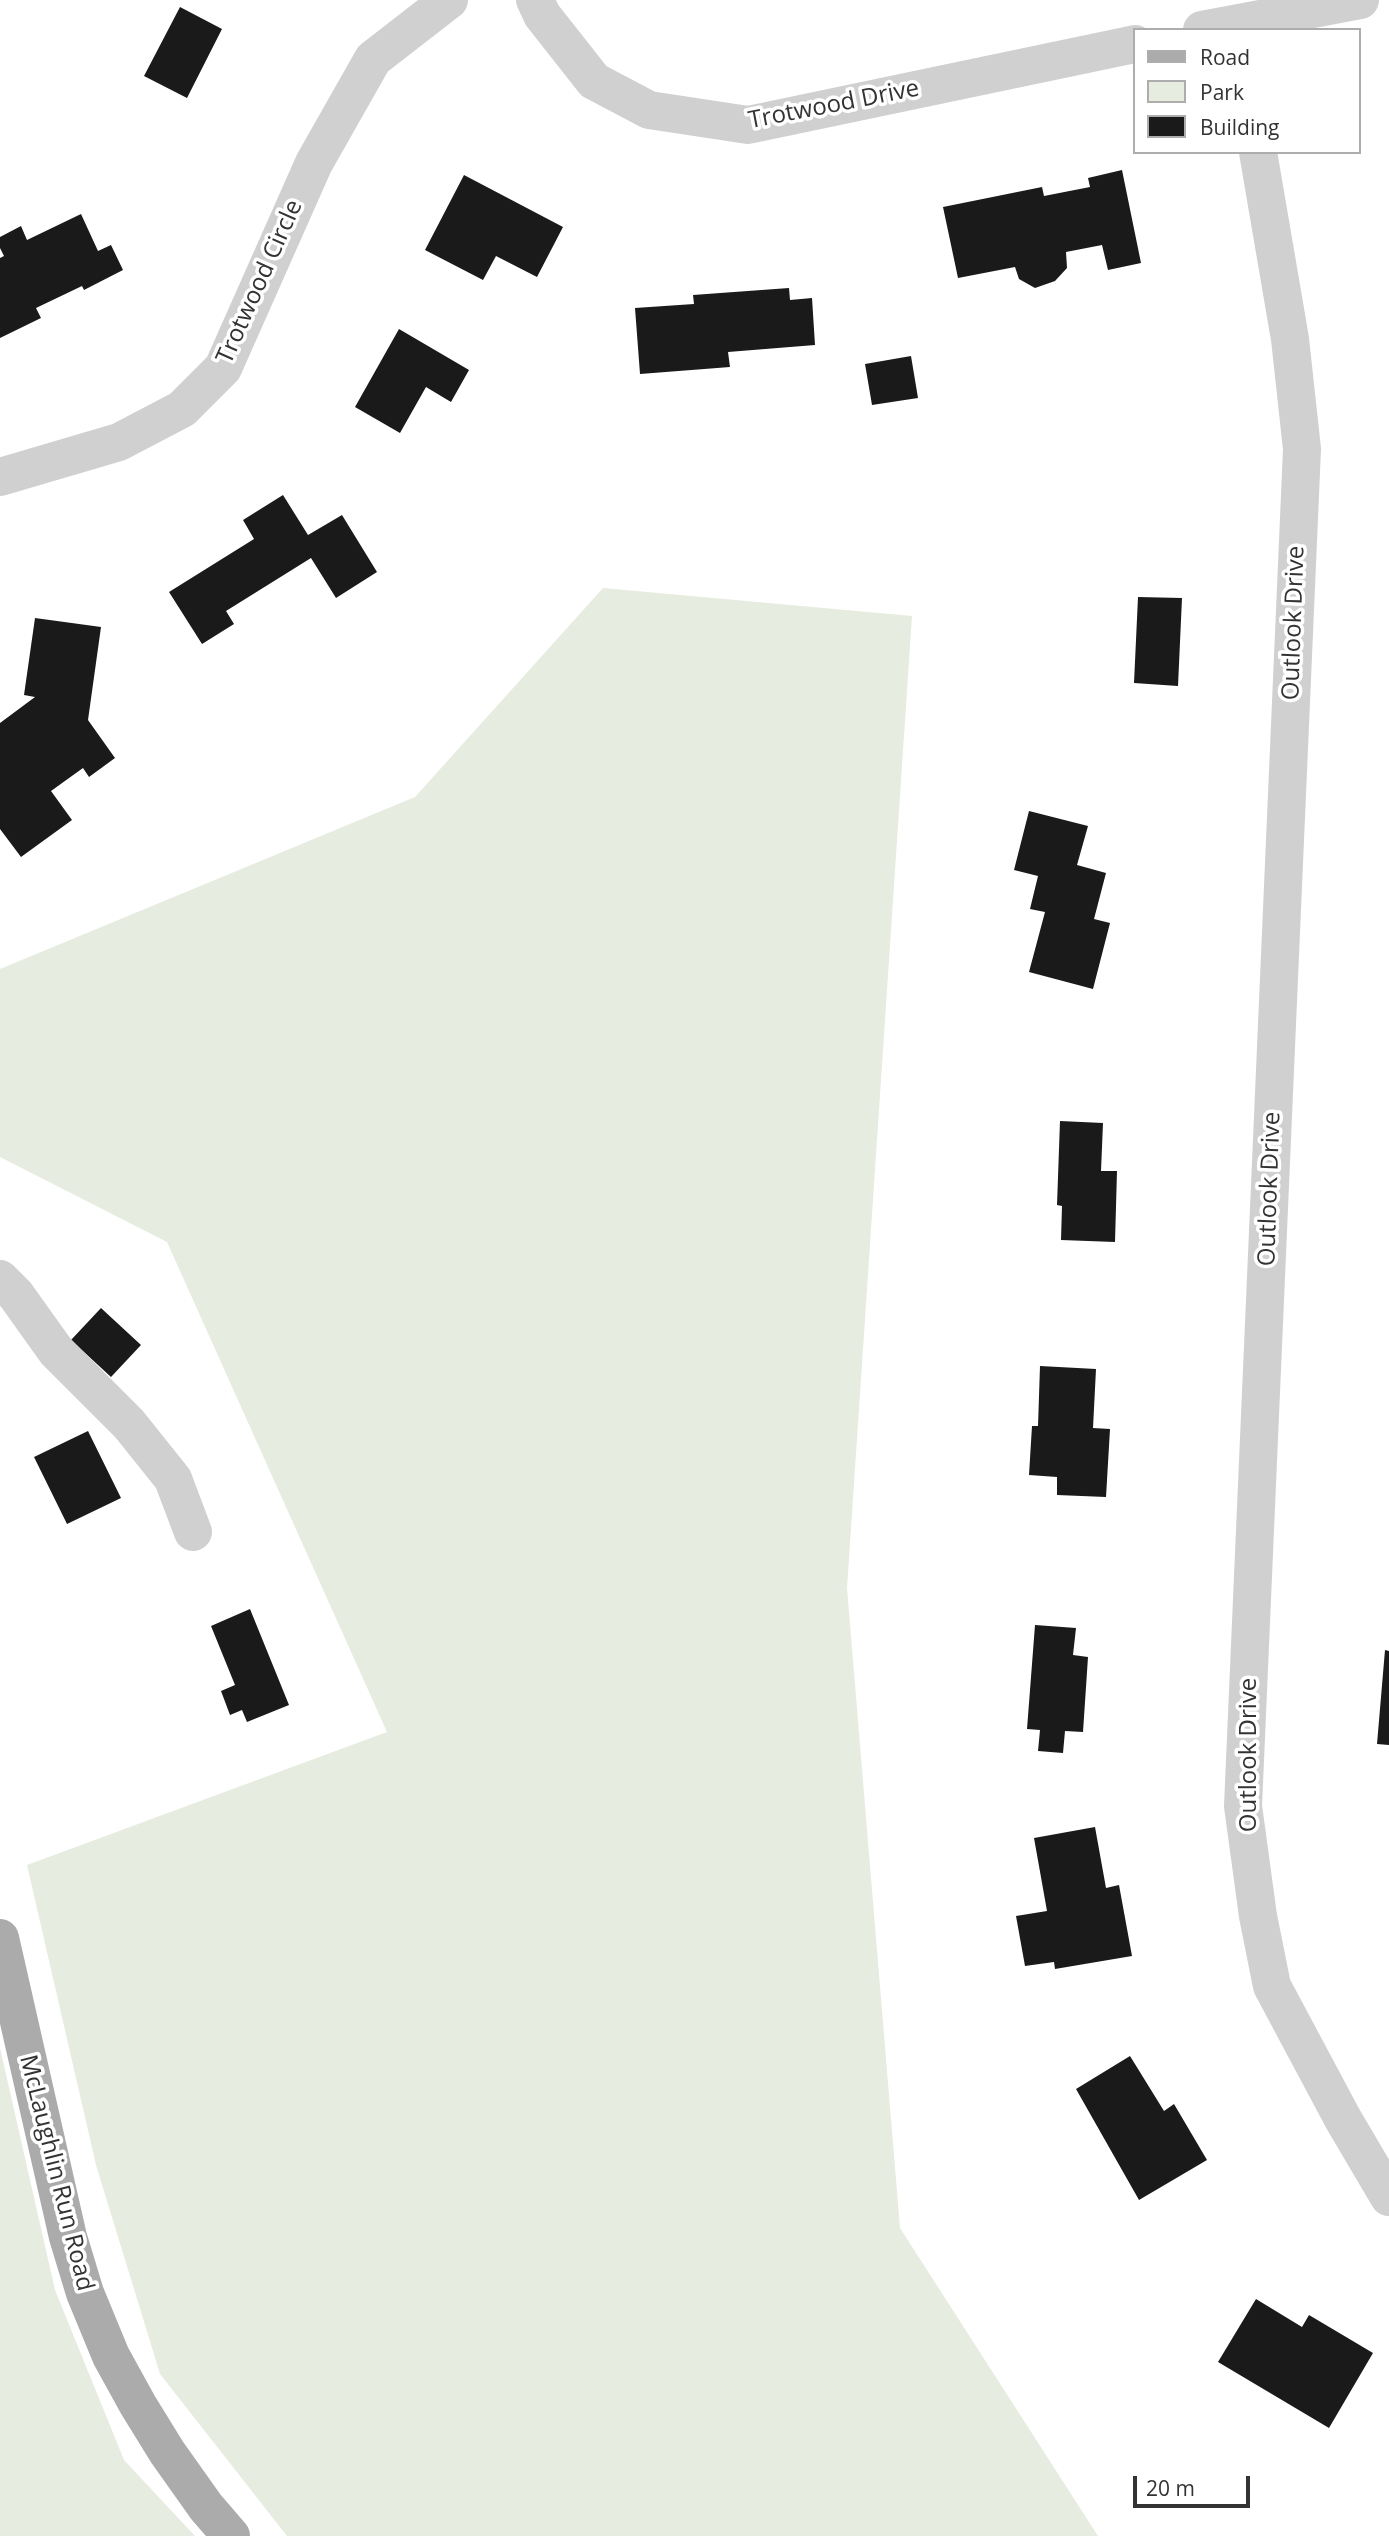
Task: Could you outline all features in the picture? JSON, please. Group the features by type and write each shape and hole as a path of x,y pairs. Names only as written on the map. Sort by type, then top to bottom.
{"main road":[{"name":"McLaughlin Run Road","path":"0,1938 54,2178 85,2293 111,2356 138,2405 206,2507 231,2536"}],"street":[{"name":"Trotwood Circle","path":"0,477 119,442 182,409 223,368 314,163 373,59 449,0"},
{"name":"Trotwood Drive","path":"536,0 542,15 594,81 649,110 748,125 1134,44"},
{"path":"1225,27 1360,0"},
{"name":"Outlook Drive","path":"1258,154 1290,339 1302,449 1243,1806 1258,1916 1272,1986 1343,2119 1389,2197"},
{"path":"0,1279 16,1295 56,1351 129,1424 173,1479 193,1532"}],"green space":[{"path":"603,588 912,616 847,1588 900,2228 1098,2536 287,2536 160,2374 96,2165 27,1865 387,1732 167,1242 0,1157 0,969 415,797"},
{"path":"0,2048 55,2290 124,2460 195,2536 0,2536"}],"building":[{"path":"180,7 222,29 187,98 144,76"},
{"path":"1122,170 1141,263 1108,270 1102,245 1066,252 1067,268 1055,281 1035,288 1019,279 1015,267 958,278 943,207 1042,187 1044,196 1090,187 1088,178"},
{"path":"464,175 563,227 537,277 496,256 483,280 425,250"},
{"path":"81,214 98,251 111,245 123,270 84,290 82,286 36,308 41,318 0,338 0,258 4,256 0,248 0,237 21,226 27,240"},
{"path":"789,288 790,300 812,298 815,345 728,352 730,367 640,374 635,308 694,304 693,295"},
{"path":"399,329 469,370 451,402 426,387 400,433 355,407"},
{"path":"911,356 918,398 872,405 865,364"},
{"path":"283,495 308,535 342,515 377,572 336,598 311,558 226,611 234,624 202,644 169,592 254,539 243,520"},
{"path":"1138,597 1182,598 1178,686 1134,683"},
{"path":"35,618 101,627 88,720 115,758 89,777 83,768 51,791 72,820 21,857 0,829 0,723 35,697 24,695"},
{"path":"1029,811 1088,826 1077,865 1106,873 1094,919 1110,923 1093,989 1029,972 1045,912 1030,909 1038,876 1014,870"},
{"path":"1060,1121 1103,1123 1101,1171 1117,1171 1115,1242 1061,1240 1062,1206 1057,1205"},
{"path":"101,1308 141,1345 111,1377 71,1340"},
{"path":"1040,1366 1096,1369 1093,1428 1110,1429 1106,1497 1057,1495 1057,1477 1029,1475 1032,1426 1038,1426"},
{"path":"88,1431 121,1498 67,1524 34,1457"},
{"path":"250,1609 289,1705 247,1722 242,1710 230,1715 221,1691 235,1685 211,1626"},
{"path":"1035,1625 1076,1628 1073,1655 1088,1657 1083,1732 1065,1731 1063,1753 1038,1751 1040,1730 1027,1729"},
{"path":"1385,1650 1389,1651 1389,1745 1377,1744"},
{"path":"1095,1827 1106,1888 1119,1885 1132,1956 1055,1969 1054,1962 1025,1966 1016,1916 1047,1911 1034,1838"},
{"path":"1130,2056 1164,2111 1174,2104 1207,2160 1139,2200 1076,2089"},
{"path":"1256,2299 1302,2327 1309,2315 1373,2353 1329,2428 1218,2362"}]}
